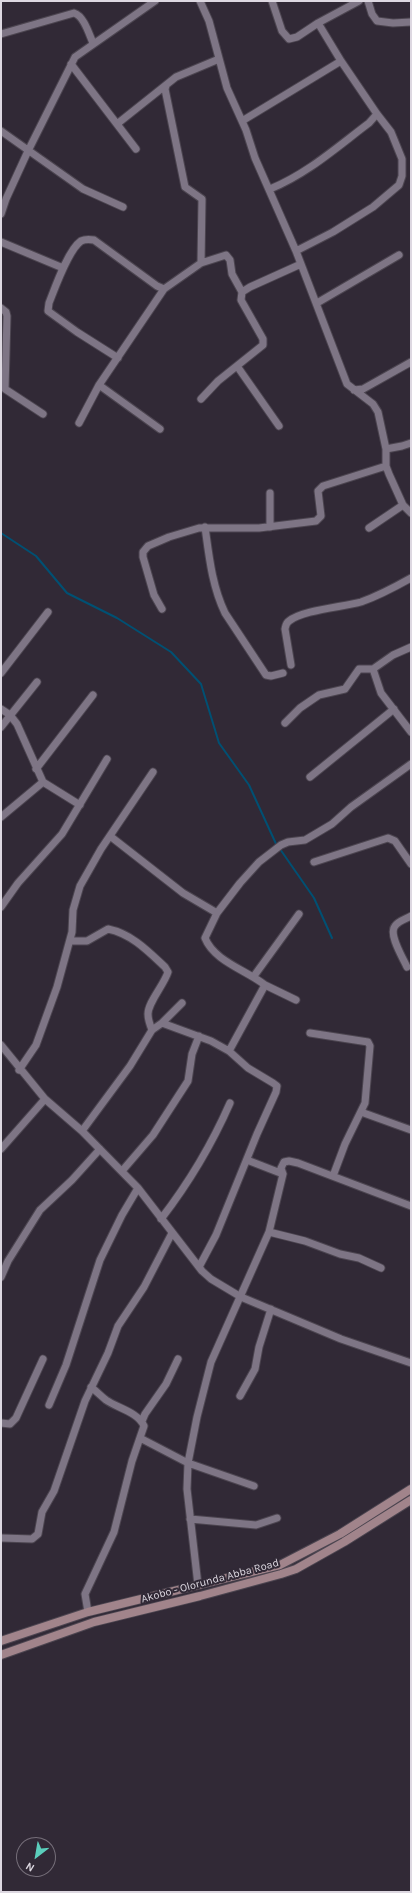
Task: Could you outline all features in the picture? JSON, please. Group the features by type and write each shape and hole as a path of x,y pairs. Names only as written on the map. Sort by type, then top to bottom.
{"main road":[{"name":"Akobo - Olorunda Abba Road","path":"2,1638 88,1612 280,1565 340,1534 411,1489"},
{"name":"Akobo - Olorunda Abba Road","path":"1,1655 94,1622 281,1574 296,1568 344,1542 411,1500"},
{"path":"340,1534 344,1542"}],"street":[{"path":"1,214 4,198 75,56 147,3 156,1"},
{"path":"200,1 209,21 227,88 296,251 347,384 373,404 378,412 386,449 386,466 403,505 411,513"},
{"path":"272,1 282,31 289,39 297,38 318,23 359,1"},
{"path":"368,1 372,14 377,21 393,23 411,22"},
{"path":"1,34 74,13 77,14 83,21 93,43"},
{"path":"296,251 333,232 373,207 399,185 402,176 402,159 391,132 376,114 318,23"},
{"path":"117,124 176,77 219,59"},
{"path":"242,121 341,61"},
{"path":"71,64 136,149"},
{"path":"166,86 186,187 202,199 201,263"},
{"path":"270,189 290,181 369,123 376,114"},
{"path":"1,131 83,189 122,207"},
{"path":"118,358 77,332 48,311 49,303 63,268 78,245 81,241 89,239 94,240 157,286 164,289"},
{"path":"1,242 63,268"},
{"path":"79,422 99,385 164,289 201,263 223,255 227,256 230,260 232,274 242,289 241,300 264,342 260,348 218,381 201,399"},
{"path":"317,304 399,255"},
{"path":"242,289 301,264"},
{"path":"1,308 6,312 7,316 5,389 43,414"},
{"path":"354,390 368,386 411,362"},
{"path":"237,366 279,426"},
{"path":"99,385 160,429"},
{"path":"386,449 402,446 411,442"},
{"path":"162,609 151,587 143,557 145,549 169,536 205,527 234,529 270,527 316,521 321,516 318,492 322,486 386,466"},
{"path":"270,493 270,527"},
{"path":"369,528 403,505"},
{"path":"205,527 211,572 220,603 225,613 266,675 271,676 283,672"},
{"path":"291,665 285,629 286,624 290,620 313,612 360,602 374,597 411,578"},
{"path":"1,673 48,612"},
{"path":"285,723 300,708 319,695 345,688 359,669 373,668 393,655 411,647"},
{"path":"373,668 381,693 411,732"},
{"path":"1,727 37,682"},
{"path":"36,770 93,695"},
{"path":"1,709 10,715 17,724 36,770 43,782 80,804"},
{"path":"310,777 394,709"},
{"path":"1,907 18,883 62,834 106,759"},
{"path":"296,1000 265,985 254,976 223,959 207,945 204,938 217,914 254,866 275,849 288,842 305,840 332,824 354,804 378,790 411,764"},
{"path":"19,1070 36,1045 42,1031 70,942 76,896 88,869 153,772"},
{"path":"1,817 43,782"},
{"path":"110,836 164,879 217,914"},
{"path":"314,862 388,838 395,841 411,864"},
{"path":"254,976 299,914"},
{"path":"407,967 392,935 395,925 411,916"},
{"path":"70,942 87,941 108,929 119,931 140,944 165,967 168,972 166,978 149,1008 148,1015 152,1030"},
{"path":"229,1051 265,985"},
{"path":"82,1131 130,1066 152,1030 162,1023 182,1003"},
{"path":"162,1023 211,1041 229,1051 248,1068 276,1086 276,1092 270,1109 257,1134 216,1235 199,1267"},
{"path":"310,1033 368,1042 370,1046 364,1103 345,1144 333,1176"},
{"path":"122,1171 153,1135 188,1082 192,1054 199,1036"},
{"path":"1,1045 19,1070 45,1099 82,1131 138,1188 172,1234 199,1267 211,1279 241,1298 271,1309 341,1339 411,1363"},
{"path":"1,1149 45,1099"},
{"path":"161,1219 194,1170 211,1141 230,1103"},
{"path":"361,1112 411,1130"},
{"path":"1,1276 8,1261 40,1210 72,1180 100,1149"},
{"path":"247,1160 283,1174"},
{"path":"198,1585 187,1502 188,1463 205,1382 211,1362 241,1298 269,1232 283,1174 281,1168 284,1162 289,1161 333,1176 411,1206"},
{"path":"49,1405 66,1365 100,1260 122,1215 138,1188"},
{"path":"269,1232 305,1241 340,1254 359,1258 381,1268"},
{"path":"2,1538 32,1539 38,1534 42,1512 54,1491 91,1387 108,1354 118,1326 144,1287 172,1234"},
{"path":"240,1396 255,1369 257,1353 271,1309"},
{"path":"1,1423 10,1424 16,1418 43,1359"},
{"path":"88,1612 85,1594 114,1532 132,1461 144,1426 142,1421 145,1414 166,1384 178,1359"},
{"path":"91,1387 106,1400 142,1421"},
{"path":"140,1438 188,1463 254,1486"},
{"path":"190,1519 256,1525 277,1518"}],"waterway":[{"path":"1,533 36,556 67,593 117,618 171,652 201,684 219,743 249,785 277,846"},
{"path":"280,849 314,898 332,938"}]}
